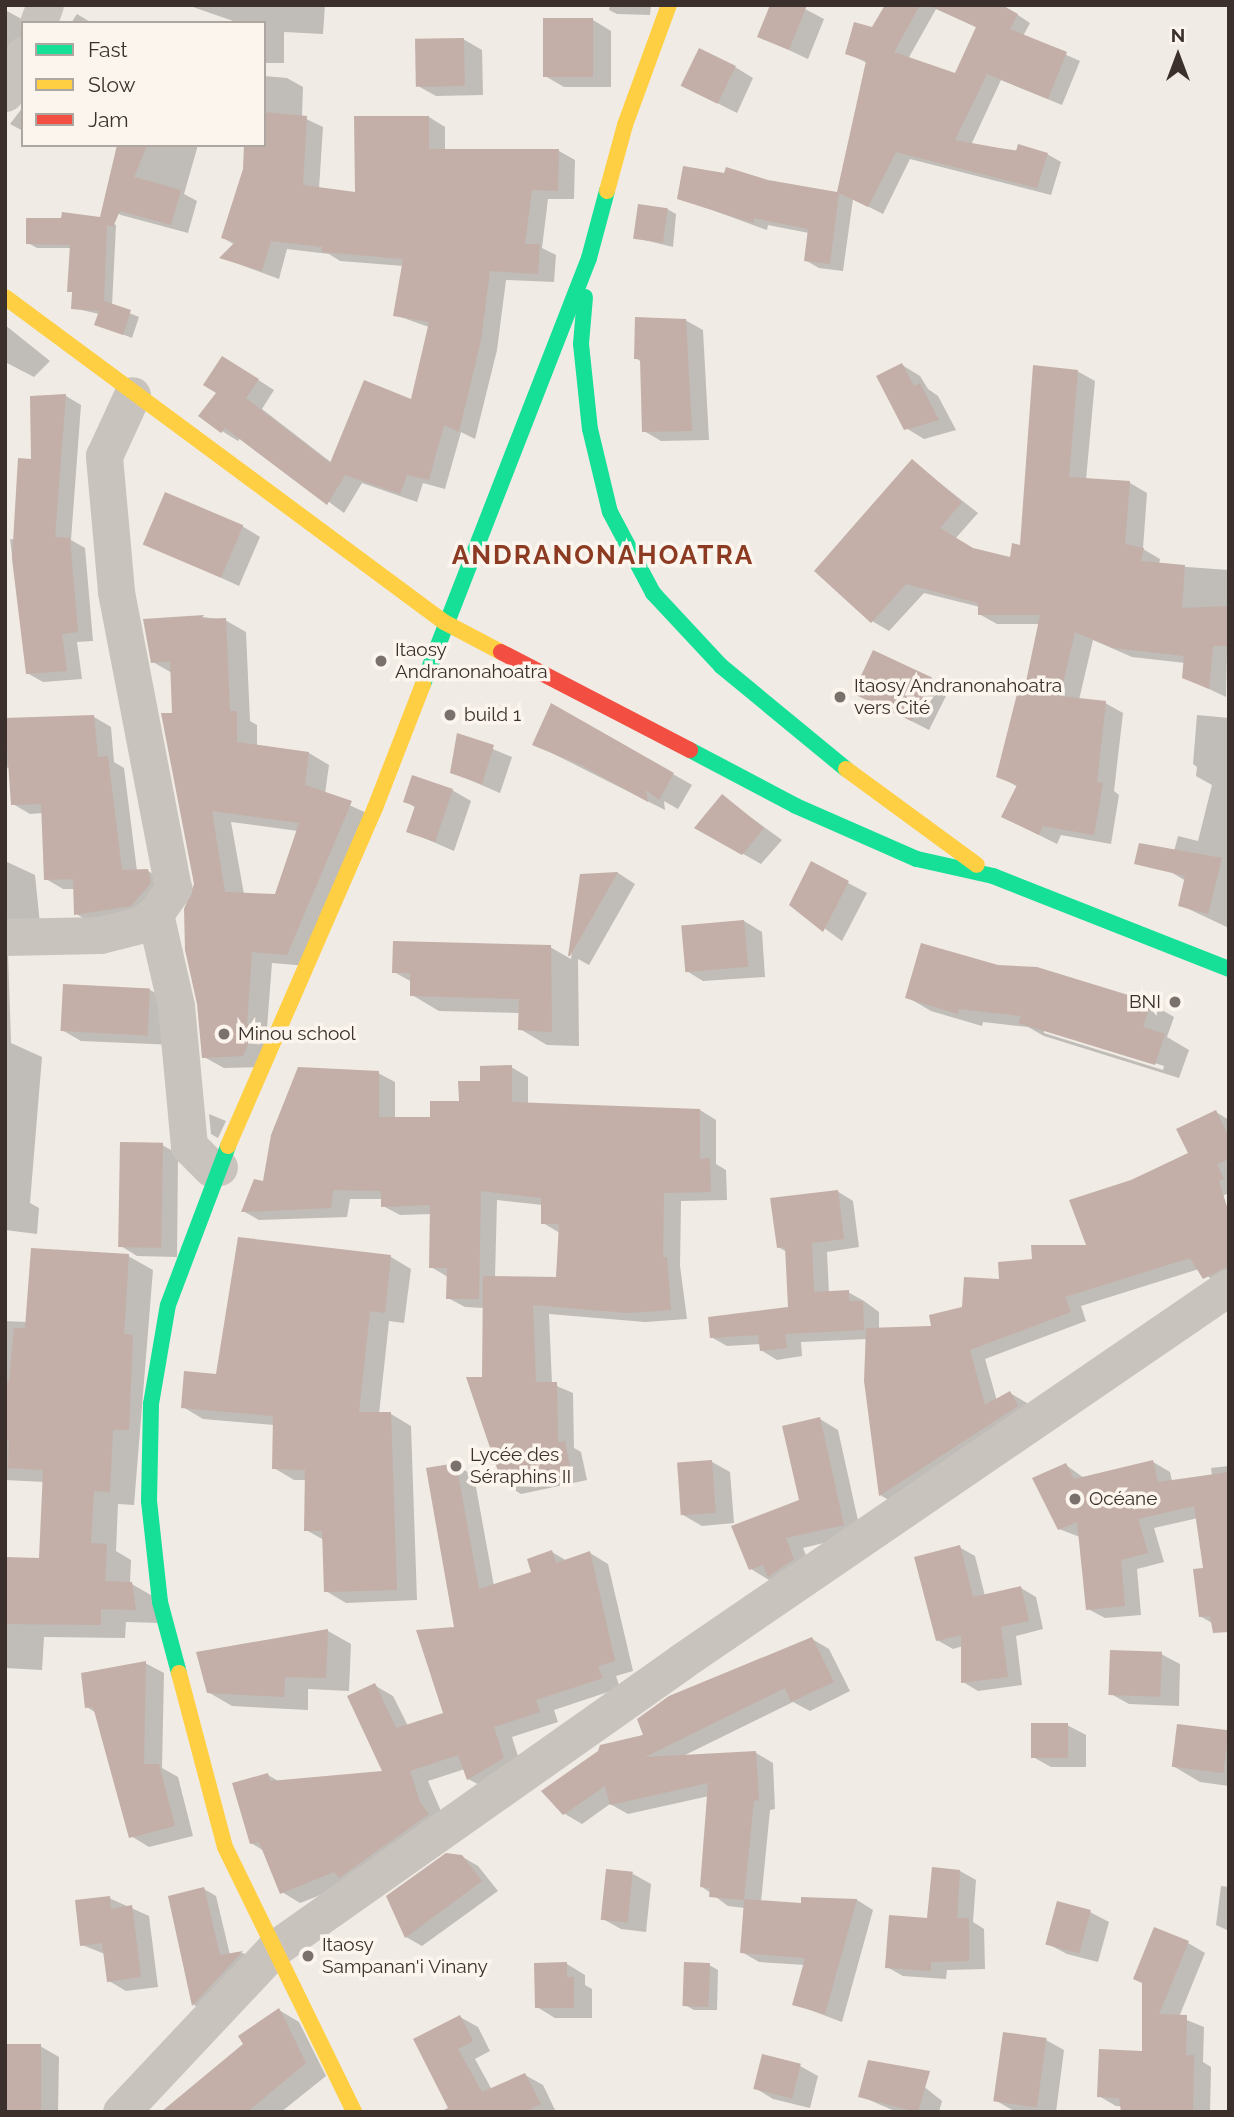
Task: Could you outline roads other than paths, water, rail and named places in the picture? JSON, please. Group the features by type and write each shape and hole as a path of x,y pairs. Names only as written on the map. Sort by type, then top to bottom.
{"street":[{"path":"355,2112 225,1847 160,1602 152,1551 151,1404 168,1305 219,1167 326,930 444,622 589,258 625,125 669,5"},
{"path":"5,93 21,59"},
{"path":"589,258 581,344 590,429 610,512 653,593 721,666 873,791 993,876"},
{"path":"5,297 132,395 444,622 796,806 918,859 993,876 1229,969"},
{"path":"5,937 100,934 140,925 155,914 173,888 116,591 104,456 132,395"},
{"path":"155,914 176,1006 189,1146 211,1168 219,1167"},
{"path":"121,2112 274,1949 682,1661 1229,1287"}],"place":[{"name":"Itaosy Andranonahoatra","path":"381,661"},
{"name":"Itaosy Andranonahoatra vers Cité","path":"840,697"},
{"name":"build 1","path":"450,715"},
{"name":"BNI","path":"1175,1002"},
{"name":"Minou school","path":"224,1034"},
{"name":"Lycée des Séraphins II","path":"456,1466"},
{"name":"Océane","path":"1075,1499"},
{"name":"Itaosy Sampanan'i Vinany","path":"308,1956"}],"district":[{"name":"ANDRANONAHOATRA","path":"603,556"}]}
